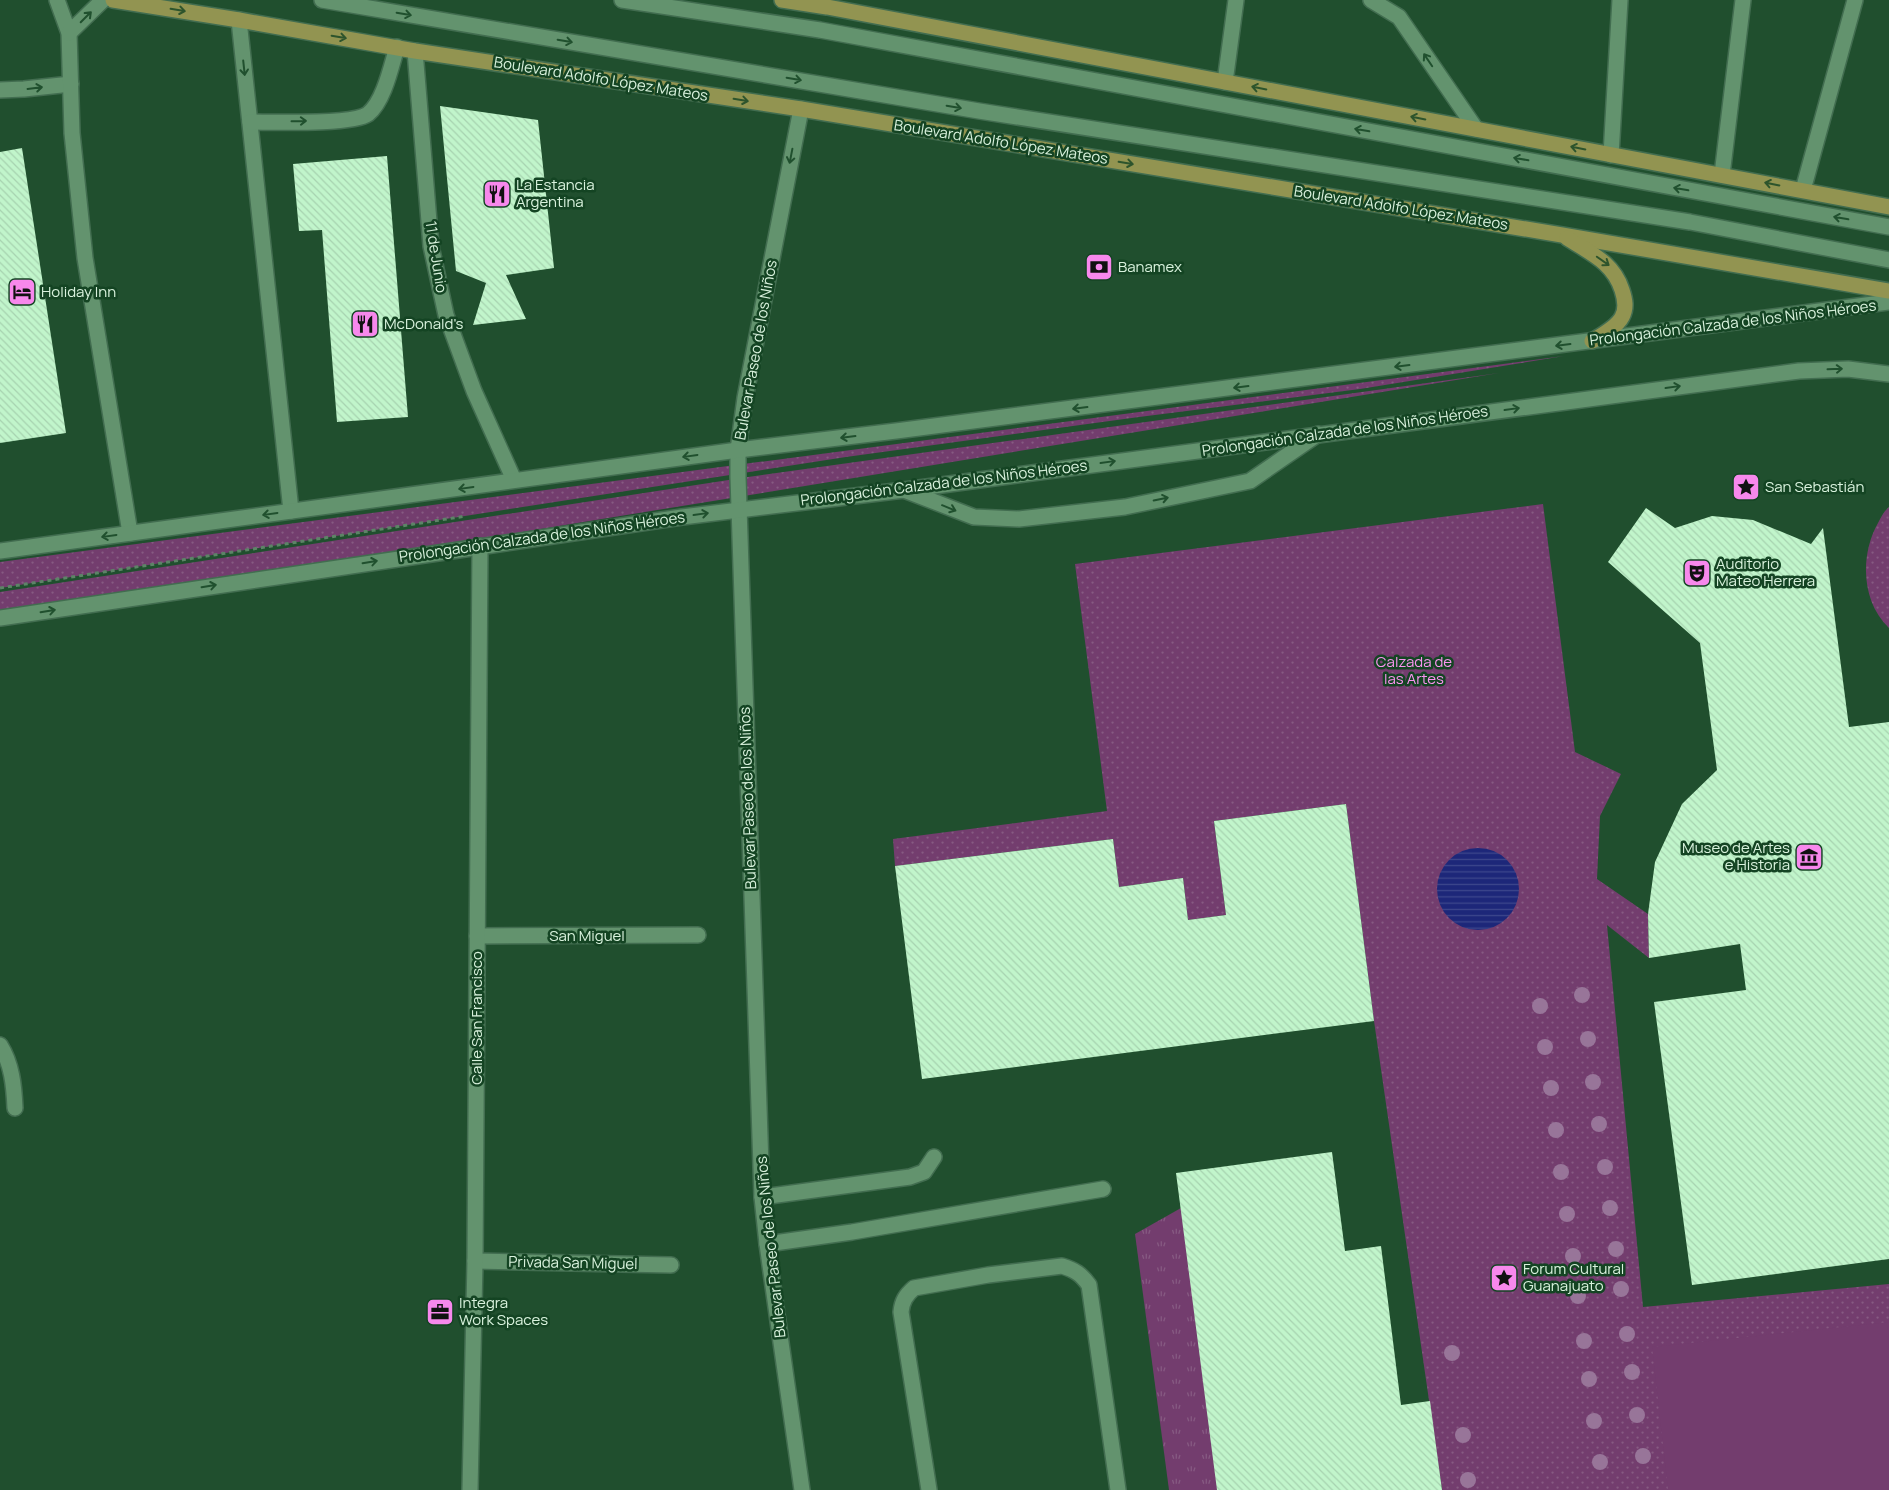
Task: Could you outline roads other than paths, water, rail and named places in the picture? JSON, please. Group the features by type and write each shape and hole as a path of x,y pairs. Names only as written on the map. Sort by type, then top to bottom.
{"main road":[{"name":"Boulevard Adolfo López Mateos","path":"113,0 415,51 801,108 1889,291"},
{"path":"782,0 829,3 1225,82 1889,207"},
{"path":"1562,235 1608,264 1619,280 1626,301 1622,317 1613,327 1592,341"}],"street":[{"path":"57,0 69,33 72,133 85,258 130,533"},
{"path":"69,33 103,0"},
{"path":"322,0 979,111 1690,222 1889,260"},
{"path":"622,0 820,30 1889,227"},
{"path":"1225,82 1236,0"},
{"path":"1371,0 1399,17 1476,129"},
{"path":"1611,155 1620,0"},
{"path":"1722,175 1743,0"},
{"path":"1803,190 1855,0"},
{"path":"239,20 291,511"},
{"path":"250,122 350,120 368,114 381,96 397,48"},
{"name":"11 de Junio","path":"415,51 432,246 446,315 474,391 514,480"},
{"path":"0,90 71,84"},
{"name":"Bulevar Paseo de los Niños","path":"801,108 745,398 738,450 738,509 762,1197 802,1490"},
{"name":"Prolongación Calzada de los Niños Héroes","path":"0,551 738,450 906,430 1889,302"},
{"name":"Prolongación Calzada de los Niños Héroes","path":"0,618 738,509 904,490 1799,371 1848,369 1889,374"},
{"path":"904,490 974,517 1019,519 1125,506 1250,481 1318,434"},
{"name":"Calle San Francisco","path":"470,1490 475,1261 480,546"},
{"name":"San Miguel","path":"477,936 698,936"},
{"path":"0,1045 11,1070 15,1108"},
{"path":"762,1197 910,1178 924,1172 934,1157"},
{"path":"767,1244 852,1232 1104,1189"},
{"name":"Privada San Miguel","path":"475,1261 672,1264"},
{"path":"929,1490 901,1312 902,1303 907,1294 914,1288 988,1275 1062,1266 1081,1275 1089,1285 1118,1490"}],"place":[{"name":"La Estancia Argentina","path":"497,194"},
{"name":"Banamex","path":"1099,267"},
{"name":"Holiday Inn","path":"22,292"},
{"name":"McDonald's","path":"365,324"},
{"name":"San Sebastián","path":"1746,487"},
{"name":"Auditorio Mateo Herrera","path":"1697,573"},
{"name":"Museo de Artes e Historia","path":"1809,857"},
{"name":"Forum Cultural Guanajuato","path":"1504,1278"},
{"name":"Integra Work Spaces","path":"440,1312"}],"park label":[{"name":"Calzada de las Artes","path":"1414,670"}]}
